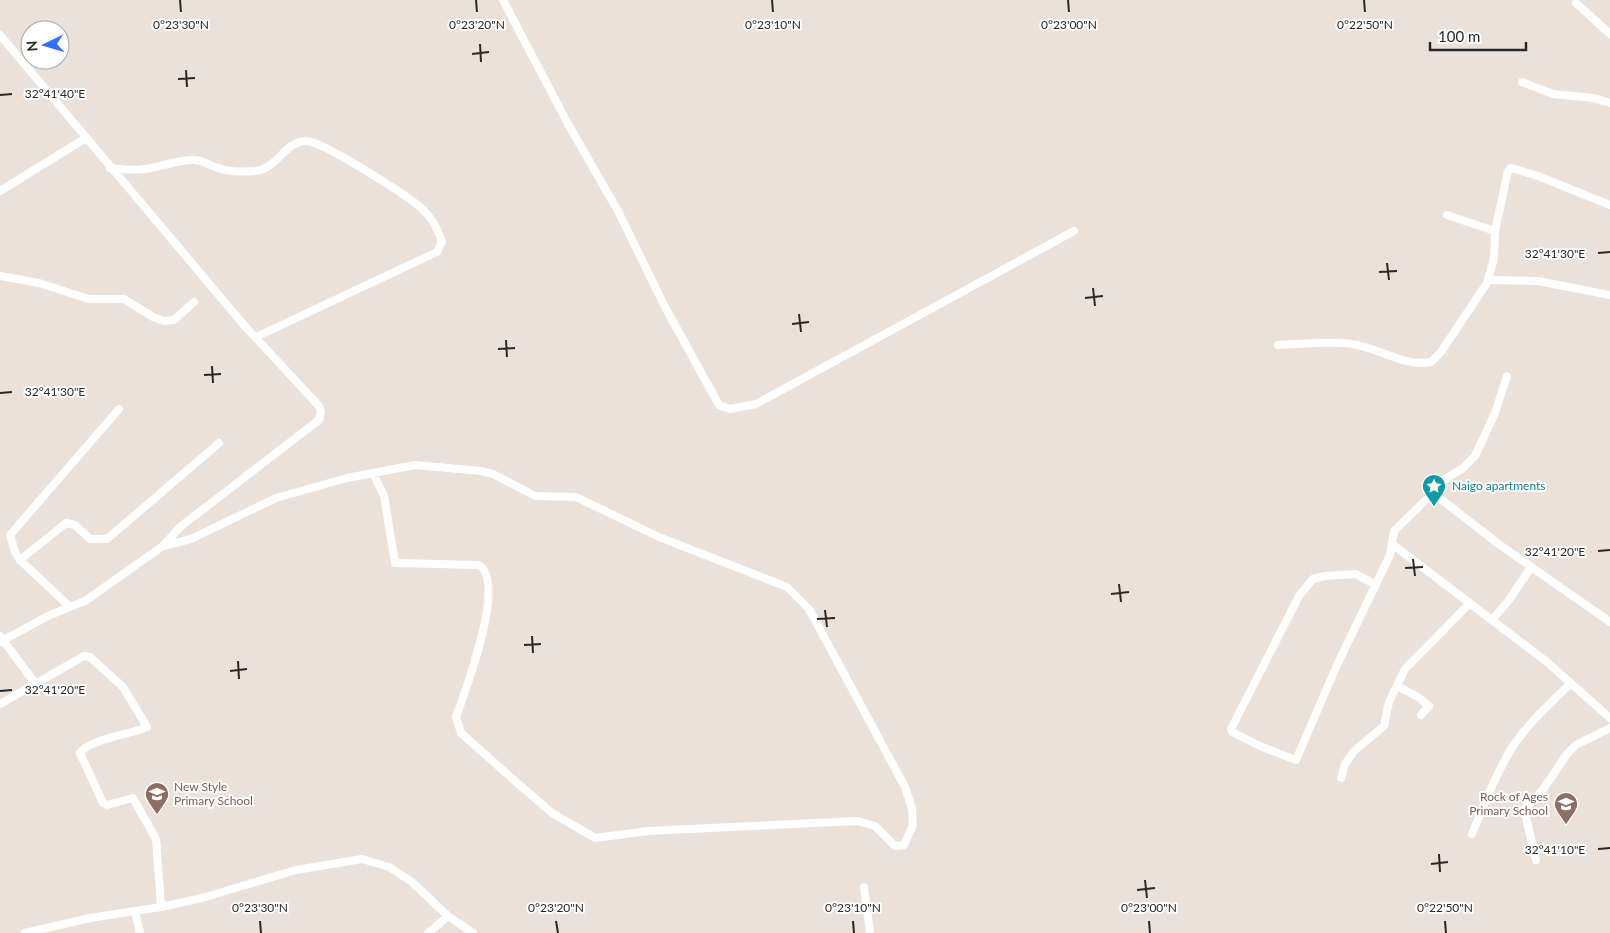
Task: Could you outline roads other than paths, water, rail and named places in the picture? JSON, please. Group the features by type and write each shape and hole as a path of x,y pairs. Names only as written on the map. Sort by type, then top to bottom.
{"street":[{"path":"503,0 568,124 618,211 664,307 719,405 730,409 756,404 1074,231"},
{"path":"1576,3 1610,34"},
{"path":"0,35 110,168 256,337 319,406 321,412 319,420 180,527 163,546 85,601 50,615 1,639 35,683"},
{"path":"1522,82 1553,94 1594,98 1610,103"},
{"path":"0,191 86,138"},
{"path":"110,168 145,169 182,160 196,160 226,171 255,171 274,163 288,148 297,142 308,140 326,147 399,192 420,207 430,217 442,242 441,248 437,252 256,337"},
{"path":"1278,346 1350,344 1373,348 1401,361 1431,362 1441,352 1488,280 1494,258 1495,231 1511,168 1538,176 1610,205"},
{"path":"1447,215 1495,231"},
{"path":"0,276 39,283 89,299 124,299 152,317 164,321 174,320 194,302"},
{"path":"1488,280 1538,281 1610,295"},
{"path":"1376,585 1356,574 1317,577 1309,583 1299,596 1252,690 1235,719 1231,729 1232,732 1262,747 1296,760 1337,665 1376,585 1390,555 1394,531 1434,493 1438,483 1463,468 1475,456 1495,413 1507,376"},
{"path":"70,607 20,560 11,542 12,531 30,513 119,409"},
{"path":"20,560 66,523 75,525 90,539 107,538 219,443"},
{"path":"163,546 191,539 276,498 373,473 415,465 481,471 493,474 535,496 576,497 675,544 787,587 809,609 896,768 912,809 913,825 909,839 904,845 895,846 875,826 858,820 648,831 595,838 552,813 479,750 461,733 458,727 456,717 485,628 487,595 485,572 479,564 395,563 384,496 373,473"},
{"path":"1434,493 1531,567 1610,622"},
{"path":"1392,544 1571,682 1610,718"},
{"path":"1492,620 1509,600 1531,567"},
{"path":"1341,778 1345,764 1354,751 1384,726 1386,712 1396,686 1411,661 1469,604"},
{"path":"0,704 70,662 87,656 123,687 147,725 146,728 98,743 82,750 80,753 103,803 106,805 133,798 153,832 158,848 161,907"},
{"path":"1472,834 1500,770 1513,746 1528,727 1571,682"},
{"path":"1396,686 1418,697 1429,706 1421,715"},
{"path":"1536,860 1524,810 1542,791 1571,749 1610,728"},
{"path":"25,933 90,918 136,912 202,898 296,870 362,859 389,867 404,877 448,916 472,933"},
{"path":"864,887 870,933"},
{"path":"136,912 140,933"},
{"path":"428,933 448,916"}],"place":[{"name":"Naigo apartments","path":"1434,507"},
{"name":"New Style Primary School","path":"157,815"},
{"name":"Rock of Ages Primary School","path":"1566,825"}]}
